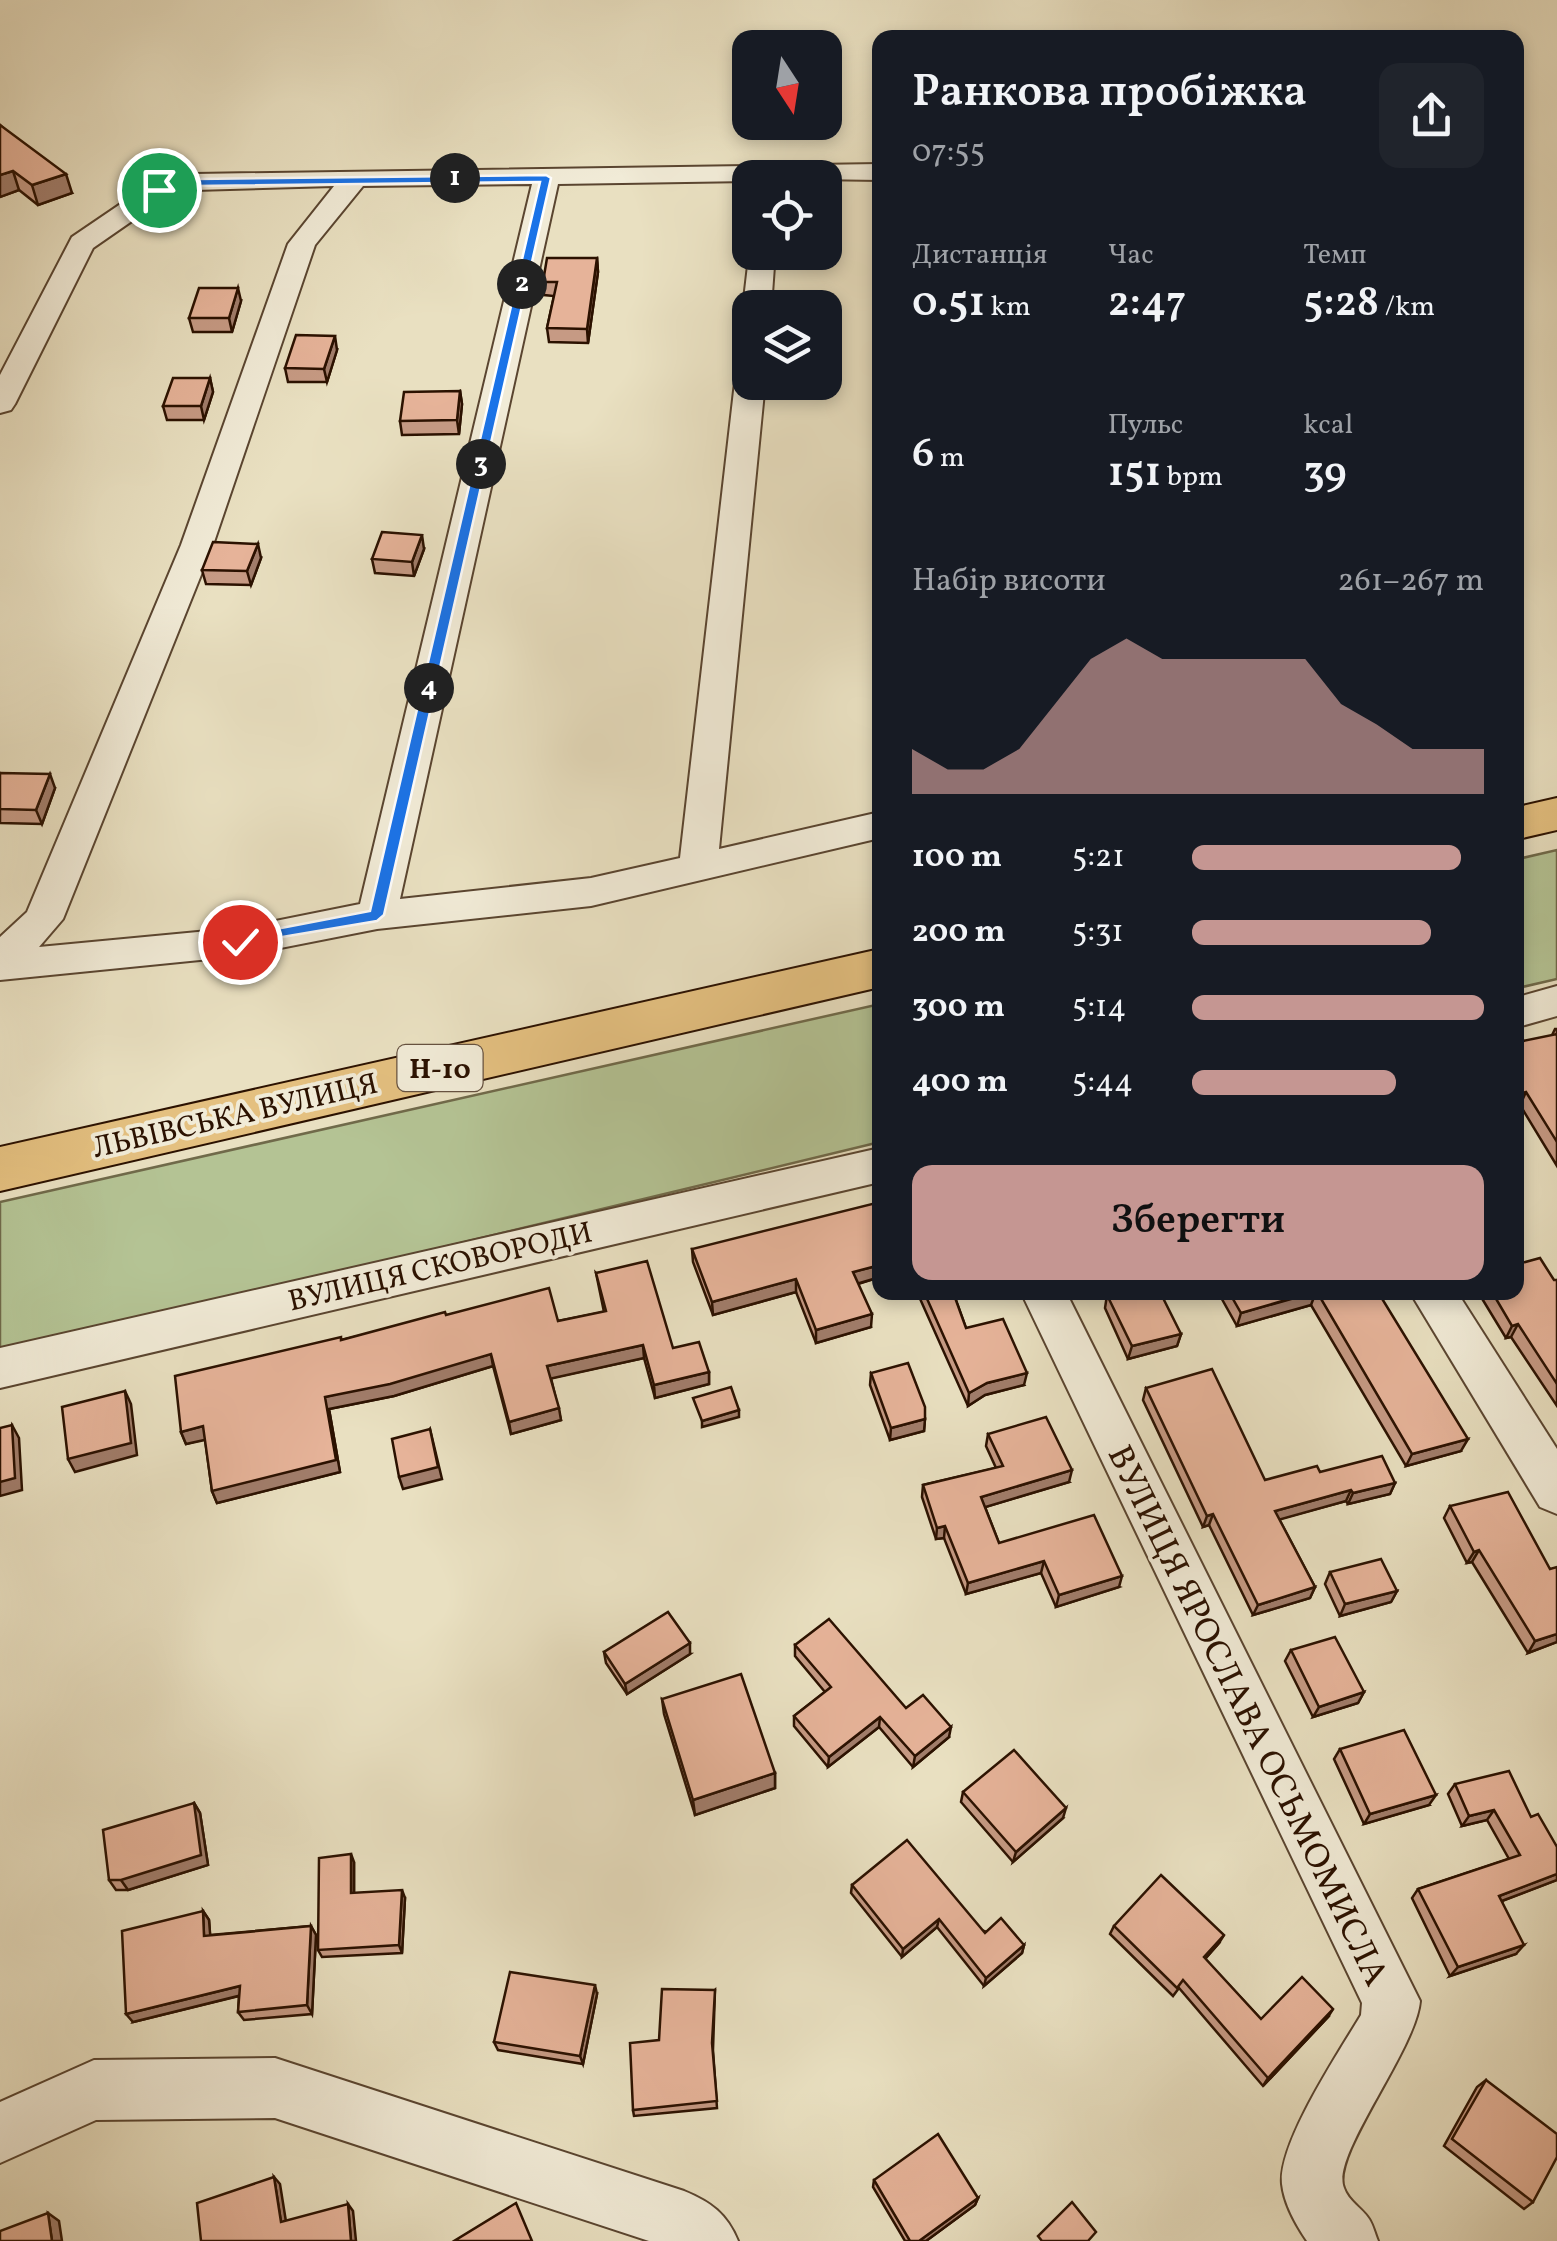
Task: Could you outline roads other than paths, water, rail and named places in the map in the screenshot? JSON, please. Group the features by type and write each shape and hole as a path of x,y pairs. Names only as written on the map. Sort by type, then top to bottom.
{"main road":[{"path":"1524,822 1557,814"},
{"name":"ЛЬВІВСЬКА ВУЛИЦЯ","path":"0,1168 872,970"}],"street":[{"path":"842,173 872,172"},
{"path":"0,404 82,244 159,190 196,182 355,178 732,176"},
{"path":"0,963 43,919 198,545 302,244 355,178"},
{"path":"377,915 546,178"},
{"path":"698,867 748,400"},
{"path":"0,963 240,942 377,915 591,892 872,826"},
{"path":"1524,1010 1557,1001"},
{"name":"ВУЛИЦЯ СКОВОРОДИ","path":"0,1368 872,1167"},
{"name":"ВУЛИЦЯ ЯРОСЛАВА ОСЬМОМИСЛА","path":"1047,1300 1391,2001 1390,2022 1322,2147 1312,2176 1318,2206 1348,2241"},
{"path":"1437,1300 1557,1492"},
{"path":"0,2133 94,2090 275,2088 684,2222 707,2241"}]}
